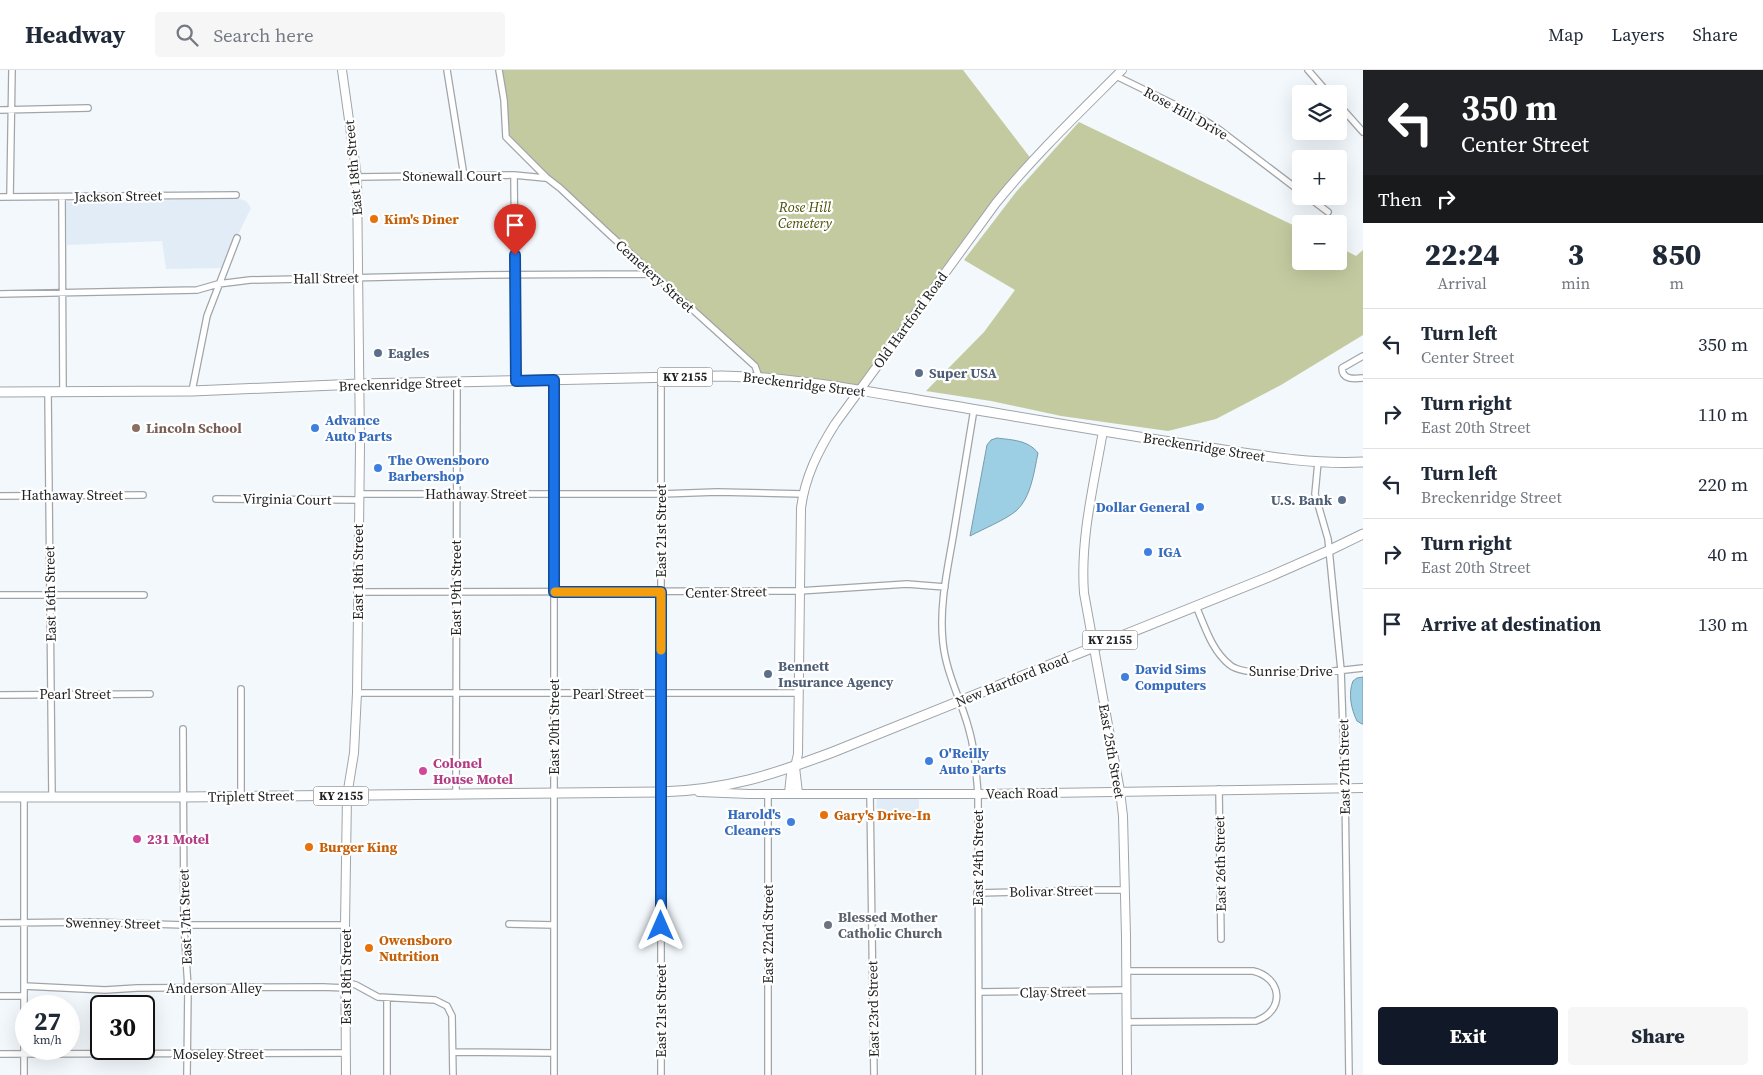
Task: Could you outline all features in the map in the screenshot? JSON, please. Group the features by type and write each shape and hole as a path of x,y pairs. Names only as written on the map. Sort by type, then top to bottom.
{"main road":[{"name":"Breckenridge Street","path":"0,392 192,391 359,384 661,377 759,377 859,390 1257,455 1318,462 1363,462"},
{"name":"New Hartford Road","path":"682,792 739,784 795,767 1196,606 1330,550 1363,534"},
{"name":"Triplett Street","path":"0,797 347,796 682,792"}],"street":[{"path":"10,197 12,70"},
{"name":"East 18th Street","path":"342,70 356,177 359,278 357,693 354,753 347,796 345,925 346,1075"},
{"path":"447,70 464,176"},
{"name":"Cemetery Street","path":"499,70 504,100 506,137 547,178 755,366 759,377"},
{"name":"Old Hartford Road","path":"795,767 798,754 800,522 803,494 809,473 825,439 859,390 971,236 1016,178 1055,136 1122,70"},
{"path":"1308,70 1320,85"},
{"name":"Rose Hill Drive","path":"1116,76 1194,114 1217,128 1292,185"},
{"path":"0,110 88,108"},
{"path":"1347,114 1363,132"},
{"path":"514,176 516,381"},
{"name":"Stonewall Court","path":"356,177 541,176 547,178"},
{"name":"Jackson Street","path":"0,197 236,195"},
{"path":"62,197 64,392"},
{"path":"1319,205 1328,212"},
{"path":"192,391 207,316 237,238"},
{"name":"Hall Street","path":"0,294 197,290 218,284 250,280 653,274"},
{"path":"1363,356 1342,368 1342,373 1354,379 1363,378"},
{"name":"East 21st Street","path":"661,377 661,1075"},
{"name":"East 20th Street","path":"554,380 554,1075"},
{"name":"East 19th Street","path":"456,795 457,382"},
{"name":"East 16th Street","path":"48,392 52,797"},
{"name":"East 24th Street","path":"974,409 945,587 942,618 943,644 947,666 972,741 978,794 979,1075"},
{"name":"East 25th Street","path":"1103,430 1082,556 1084,593 1123,816 1127,1075"},
{"name":"East 27th Street","path":"1318,462 1315,494 1330,550 1341,670 1346,788 1349,1075"},
{"name":"Hathaway Street","path":"359,497 456,494 661,494 717,492 803,494"},
{"name":"Hathaway Street","path":"0,496 143,495"},
{"name":"Virginia Court","path":"216,499 359,497"},
{"name":"Center Street","path":"358,592 799,591 907,584 945,587"},
{"path":"0,595 144,595"},
{"name":"Sunrise Drive","path":"1196,606 1215,650 1231,666 1240,670 1260,673 1363,668"},
{"path":"241,689 241,796"},
{"name":"Pearl Street","path":"357,693 799,693"},
{"name":"Pearl Street","path":"0,695 150,694"},
{"name":"East 17th Street","path":"183,729 184,925 188,988 188,1075"},
{"path":"795,767 798,793"},
{"path":"788,793 791,774 795,767"},
{"name":"Veach Road","path":"682,792 978,794 1363,788"},
{"name":"East 26th Street","path":"1219,789 1221,939"},
{"name":"East 22nd Street","path":"768,794 768,1075"},
{"name":"East 23rd Street","path":"870,794 874,1075"},
{"path":"24,797 24,995"},
{"name":"Bolivar Street","path":"977,893 1124,890"},
{"name":"Swenney Street","path":"0,923 90,922 184,925 345,925"},
{"path":"509,924 554,924"},
{"path":"1126,971 1253,971 1266,975 1270,979 1274,984 1277,996 1271,1012 1256,1021 1126,1022"},
{"path":"345,985 356,985 378,998 435,1000 447,1006 452,1016 453,1075"},
{"name":"Anderson Alley","path":"24,986 105,990 137,988 323,987 345,985"},
{"name":"Clay Street","path":"980,992 1018,993 1126,990"},
{"path":"0,996 15,996"},
{"path":"387,998 387,1075"},
{"path":"453,1052 554,1053"},
{"name":"Moseley Street","path":"80,1054 346,1053"},
{"name":"Moseley Street","path":"0,1054 15,1054"},
{"path":"24,1060 24,1075"}],"shaded area":[{"path":"240,199 246,201 251,208 222,268 166,269 162,241 67,245 66,202"},
{"path":"877,799 919,799 919,813 876,814"}],"green space":[{"name":"Rose Hill Cemetery","path":"499,70 963,70 1032,160 859,390 759,377 755,366 506,137"},
{"path":"1079,122 1292,225 1292,270 1347,270 1347,251 1356,256 1363,250 1363,335 1281,385 1216,419 1168,431 1061,416 991,401 926,391 984,332 1015,290 964,260 1016,192"}],"water":[{"path":"997,438 1025,443 1038,453 1031,484 1025,499 1016,511 970,536 987,445 991,440"},
{"path":"1363,677 1362,724 1357,721 1350,696 1353,681"}],"slow traffic":[{"path":"555,592 661,592 661,650"}],"place":[{"name":"Kim's Diner","path":"374,219"},
{"name":"Eagles","path":"378,353"},
{"name":"Super USA","path":"919,373"},
{"name":"Lincoln School","path":"136,428"},
{"name":"Advance Auto Parts","path":"315,428"},
{"name":"The Owensboro Barbershop","path":"378,468"},
{"name":"U.S. Bank","path":"1342,500"},
{"name":"Dollar General","path":"1200,507"},
{"name":"IGA","path":"1148,552"},
{"name":"Bennett Insurance Agency","path":"768,674"},
{"name":"David Sims Computers","path":"1125,677"},
{"name":"O'Reilly Auto Parts","path":"929,761"},
{"name":"Colonel House Motel","path":"423,771"},
{"name":"Gary's Drive-In","path":"824,815"},
{"name":"Harold's Cleaners","path":"791,822"},
{"name":"231 Motel","path":"137,839"},
{"name":"Burger King","path":"309,847"},
{"name":"Blessed Mother Catholic Church","path":"828,925"},
{"name":"Owensboro Nutrition","path":"369,948"}],"route":[{"path":"515,255 516,381 554,380 554,592 661,592 661,926"}]}
